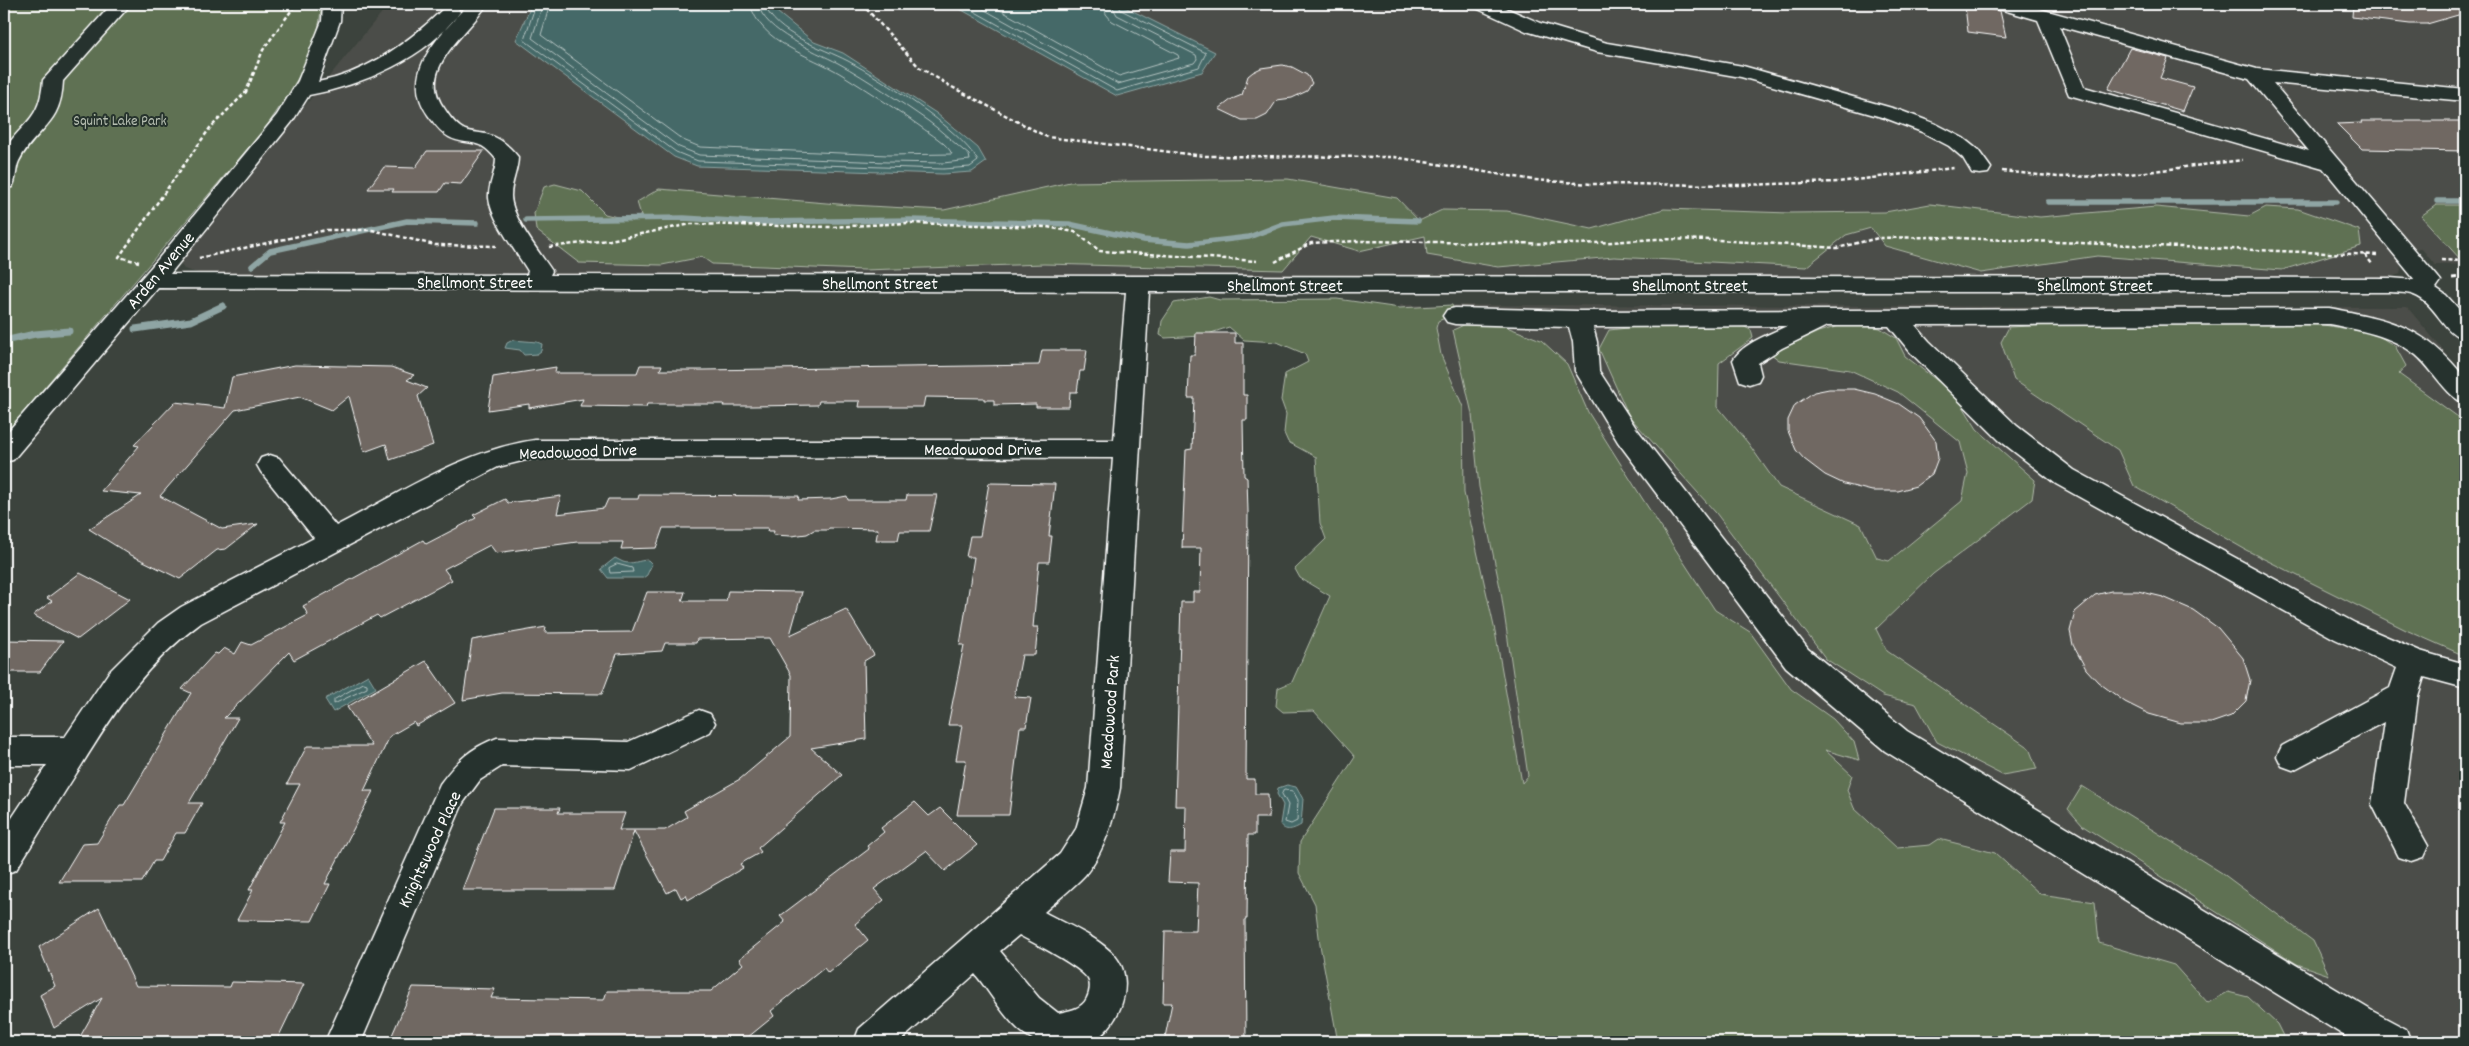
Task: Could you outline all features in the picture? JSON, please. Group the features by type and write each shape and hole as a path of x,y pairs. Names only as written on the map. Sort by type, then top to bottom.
{"street":[{"path":"4,182 7,162 16,148 46,114 52,97 53,80 122,4"},
{"name":"Arden Avenue","path":"4,453 147,272 285,118 306,86 331,21 332,4"},
{"path":"306,86 337,83 394,60 432,32 459,4"},
{"path":"478,4 434,57 427,72 425,97 432,110 452,132 464,138 489,141 507,158 508,168 499,197 505,213 540,271 536,282"},
{"path":"1482,4 1534,26 1604,48 1743,72 1892,114 1928,128 1956,142 1972,154 1980,168"},
{"path":"2002,4 2256,75 2465,96"},
{"path":"2046,16 2076,91 2332,164"},
{"path":"2256,75 2429,281 2420,288 2438,300 2465,331"},
{"name":"Shellmont Street","path":"147,272 536,282 2390,285 2420,288"},
{"name":"Meadowood Park","path":"872,1042 1072,865 1082,854 1092,834 1104,788 1138,284"},
{"path":"1456,316 1579,319 2329,316 2379,326 2419,345 2435,358 2465,394"},
{"path":"1895,317 1920,347 2008,433 2065,478 2346,631 2414,662 2465,676"},
{"path":"1749,374 1745,360 1773,342 1827,318"},
{"path":"1579,319 1585,342 1587,371 1627,435 1798,658 1896,741 2358,1034 2393,1042"},
{"name":"Meadowood Drive","path":"4,859 122,677 161,637 191,616 479,464 500,456 535,449 1126,449"},
{"path":"270,465 332,541"},
{"path":"2411,846 2388,804 2402,696 2414,662"},
{"path":"2293,756 2402,696"},
{"name":"Knightswood Place","path":"343,1042 451,794 469,770 498,752 631,756 699,723"},
{"path":"4,751 73,751"},
{"path":"977,950 1002,978 1026,1011 1040,1023 1056,1031 1080,1028 1100,1012 1108,990 1103,969 1085,954 1017,915"}],"path":[{"path":"147,272 119,257 210,128 246,92 263,50 296,4"},
{"path":"862,4 919,67 950,86 1047,137 1204,156 1394,157 1534,180 1592,184 1742,185 1838,182 1954,168 1980,168 2034,176 2079,177 2150,174 2243,160"},
{"path":"540,248 610,240 691,224 831,227 907,223 1047,227 1075,232 1100,251 1275,262 1311,242 1580,244 1656,239 1718,240 1837,248 1878,238 1934,237 2380,255"},
{"path":"198,258 326,230 372,230 435,245 500,246"},
{"path":"2440,260 2465,261"}],"shaded area":[{"path":"389,4 2465,4 2465,264 2435,265 2422,249 2390,248 2399,261 2400,274 2383,277 568,275 198,273 184,269 180,263 184,252"},
{"path":"1400,305 2407,307 2465,376 2465,1042 1491,1042"}],"green space":[{"name":"Squint Lake Park","path":"4,4 321,4 320,21 316,37 303,69 266,127 4,435"},
{"path":"1288,179 1397,198 1419,221 1442,210 1507,211 1592,229 1664,209 1790,213 1885,212 1930,204 2040,217 2156,207 2249,216 2266,207 2298,209 2359,230 2361,246 2282,270 2097,256 1981,273 1885,246 1871,228 1846,235 1806,267 1614,257 1498,267 1427,255 1425,236 1359,251 1311,237 1283,270 1044,264 864,270 712,264 702,257 662,265 579,263 536,230 534,213 544,187 555,184 582,191 605,214 633,221 641,215 637,202 659,189 850,205 944,210 1070,182"},
{"path":"2436,205 2465,205 2465,260 2461,260 2421,216"},
{"path":"1209,297 1220,300 1337,299 1400,308 1452,305 1454,309 1450,316 1438,321 1436,328 1441,355 1463,407 1464,493 1495,631 1522,783 1528,776 1501,592 1479,487 1472,414 1453,330 1468,323 1496,323 1541,340 1567,364 1588,412 1715,610 1750,632 1791,689 1833,719 1854,742 1859,760 1825,750 1852,775 1847,790 1854,808 1897,848 1930,845 1939,839 1995,853 2040,894 2095,902 2099,943 2174,965 2208,1003 2228,992 2248,997 2277,1024 2286,1042 1335,1042 1337,1037 1320,945 1315,904 1299,873 1300,842 1355,757 1314,711 1283,712 1276,706 1278,688 1292,682 1330,596 1300,578 1295,569 1326,539 1320,523 1316,457 1288,442 1284,433 1286,414 1281,400 1285,374 1308,362 1305,354 1277,342 1244,340 1229,327 1202,336 1165,338 1160,335 1162,321 1174,303"},
{"path":"1675,323 1740,325 1751,330 1753,338 1719,363 1718,407 1748,443 1779,487 1861,525 1877,558 1889,561 1962,501 1968,473 1960,442 1898,392 1850,370 1779,360 1771,354 1818,332 1850,323 1880,328 1896,338 1905,356 1956,395 1977,429 2035,480 2032,499 1933,574 1876,629 1887,651 2029,748 2037,769 2002,775 1937,742 1916,704 1883,696 1826,659 1716,513 1629,416 1599,349 1609,330"},
{"path":"2097,323 2311,323 2374,333 2395,346 2406,366 2399,374 2465,422 2465,656 2406,630 2246,550 2134,486 2118,450 2014,380 2001,342 2009,327"},
{"path":"2082,786 2222,873 2313,941 2329,975 2297,964 2083,826 2068,809"}],"water":[{"path":"532,4 767,4 814,42 843,53 936,113 978,148 986,162 972,172 943,174 697,166 674,157 516,40"},
{"path":"951,4 1119,4 1215,52 1202,72 1117,96"},
{"path":"513,340 537,342 542,344 541,351 537,354 524,355 520,350 505,348 507,343"},
{"path":"615,558 626,563 648,560 652,564 647,575 643,578 608,578 601,569"},
{"path":"368,675 376,688 333,712 325,699"},
{"path":"1287,785 1296,787 1303,799 1301,825 1295,828 1284,829 1280,824 1283,805 1277,794 1278,788"}],"building":[{"path":"2353,4 2465,4 2465,13 2427,24 2410,24 2352,17"},
{"path":"1965,6 2000,11 2006,37 1968,32"},
{"path":"2130,48 2168,58 2160,78 2193,87 2183,111 2108,89"},
{"path":"1282,65 1292,67 1307,75 1312,83 1307,91 1292,98 1277,100 1267,115 1257,120 1242,120 1219,109 1232,99 1242,95 1248,76 1253,72 1261,68"},
{"path":"2361,121 2465,121 2465,151 2362,149 2337,124 2362,123"},
{"path":"427,151 484,151 461,184 445,183 439,192 392,192 394,189 368,189 384,167 415,168"},
{"path":"1196,333 1235,333 1235,343 1243,343 1243,395 1247,395 1247,420 1243,420 1244,476 1247,478 1248,512 1246,779 1255,779 1255,794 1268,794 1269,818 1255,818 1255,835 1248,835 1247,919 1245,919 1246,1042 1164,1042 1172,1003 1163,1003 1165,931 1196,931 1198,883 1168,882 1170,852 1185,852 1186,806 1175,806 1181,602 1193,602 1193,592 1200,592 1201,548 1182,548 1186,450 1192,449 1194,398 1188,398 1190,355 1195,355"},
{"path":"1042,350 1087,350 1084,371 1080,371 1077,392 1070,392 1069,407 1036,407 1036,404 994,405 994,400 984,400 984,398 925,397 923,407 859,407 860,401 819,401 818,405 723,406 724,404 647,404 646,407 580,406 583,399 529,408 529,404 488,410 493,377 556,367 555,373 637,373 640,365 662,365 660,370 703,370 1039,365"},
{"path":"295,365 391,367 414,375 407,380 427,388 418,396 433,445 390,460 386,444 364,452 349,396 332,410 300,397 235,410 160,496 222,529 258,524 226,549 217,550 180,579 129,554 89,529 141,495 101,491 139,446 134,445 175,402 225,408 232,377"},
{"path":"1829,389 1854,389 1875,394 1899,404 1919,418 1936,441 1938,458 1932,474 1916,486 1898,491 1872,491 1844,484 1825,475 1804,459 1796,450 1788,431 1788,420 1795,405 1814,392"},
{"path":"989,483 1055,484 1049,536 1052,536 1049,562 1039,562 1033,627 1038,627 1035,655 1022,655 1014,697 1031,698 1026,727 1020,727 1009,815 957,815 966,760 956,760 962,725 948,725 964,645 960,645 974,557 966,557 970,536 980,536"},
{"path":"639,495 799,496 798,500 831,499 847,496 848,500 906,500 907,495 937,495 929,531 900,531 898,540 876,540 878,529 829,528 828,530 814,530 807,534 791,536 773,535 774,531 767,531 768,528 663,528 656,548 621,549 623,542 577,542 496,553 490,545 444,569 452,580 380,618 377,615 294,660 289,652 224,718 238,718 189,803 202,803 185,833 176,833 160,861 154,861 142,882 59,882 82,844 97,843 120,805 124,805 191,693 182,689 215,653 218,654 224,648 235,654 242,642 251,645 308,615 303,606 423,540 426,544 476,518 473,515 505,499 508,503 561,496 557,514 604,508 608,499 638,499"},
{"path":"80,573 130,599 78,639 33,615 52,601 47,598"},
{"path":"728,591 802,592 790,635 846,609 874,655 864,661 866,739 811,748 842,775 758,848 761,852 740,864 743,868 688,900 686,895 681,898 676,888 667,893 634,831 615,890 462,890 494,808 560,808 558,813 625,813 619,830 665,830 687,817 684,811 740,779 790,737 791,675 770,638 697,639 696,643 665,643 662,651 617,654 602,694 502,693 463,700 472,640 546,627 545,633 632,632 647,592 685,592 682,601 726,601"},
{"path":"2111,591 2138,591 2163,597 2193,610 2218,628 2243,658 2250,680 2246,701 2231,716 2211,723 2181,723 2149,714 2125,702 2098,682 2086,669 2073,645 2070,631 2075,612 2095,595"},
{"path":"4,640 63,641 40,672 4,672"},
{"path":"426,661 455,703 416,726 414,722 390,736 364,791 373,791 325,884 330,884 312,921 237,920 253,890 249,890 285,822 280,822 300,784 287,784 307,746 372,746 347,707"},
{"path":"915,802 929,816 940,808 977,845 945,871 926,851 874,889 884,900 855,924 868,940 828,973 824,968 771,1011 774,1016 742,1042 389,1042 413,987 495,989 491,998 604,1000 607,991 711,991 743,964 739,959 785,922 780,916 869,849 867,846 884,832 881,828"},
{"path":"99,908 136,986 230,987 232,982 304,984 277,1040 244,1039 243,1042 77,1042 102,998 54,1028 40,995 55,986 39,947"}],"waterway":[{"path":"2437,201 2465,201"},
{"path":"2048,202 2336,202"},
{"path":"526,220 684,218 749,222 910,220 1069,224 1143,240 1189,244 1249,237 1283,224 1334,218 1418,221"},
{"path":"252,266 270,251 407,221 477,223"},
{"path":"135,329 191,321 223,306"},
{"path":"4,341 35,334 69,331"}]}
